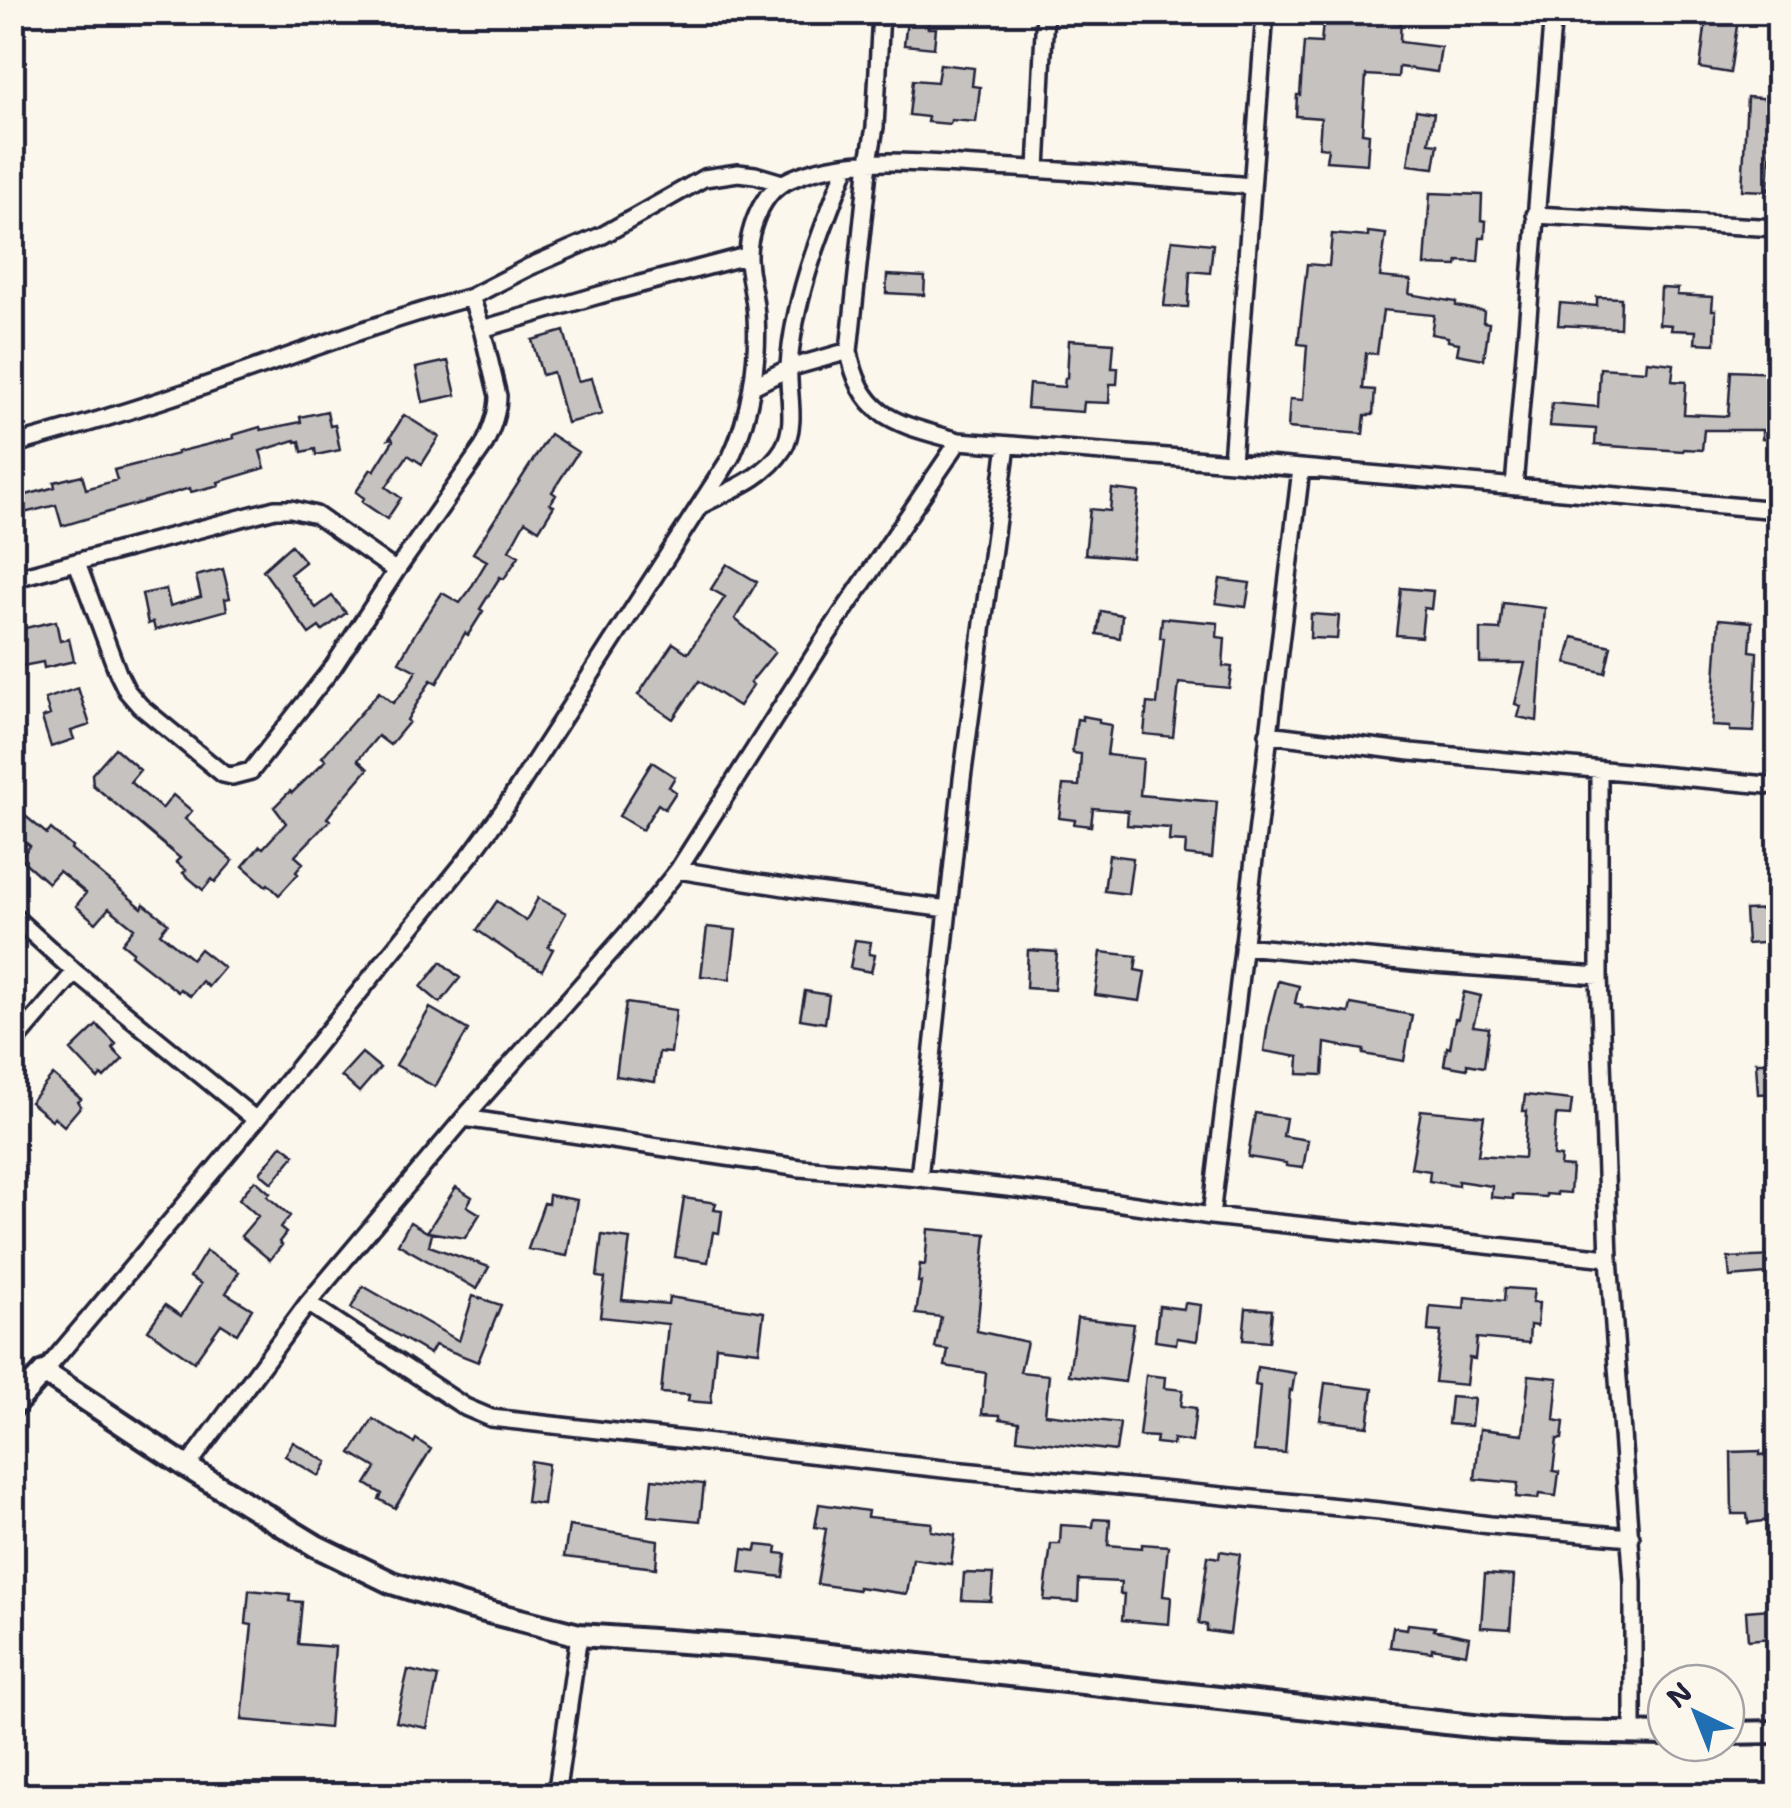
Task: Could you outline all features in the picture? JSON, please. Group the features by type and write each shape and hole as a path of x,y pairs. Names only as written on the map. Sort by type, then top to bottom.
{"street":[{"path":"880,12 875,127 868,161 849,351 858,385 867,401 880,412 917,429 959,441 1778,510"},
{"path":"1037,169 1045,12"},
{"path":"1232,462 1265,12"},
{"path":"1514,487 1553,12"},
{"path":"12,1407 256,1120 506,808 736,447 753,386 756,316 746,256 759,210 769,195 782,184 868,161 1252,186"},
{"path":"700,504 772,465 786,444 792,408 789,368 798,303 847,165"},
{"path":"12,446 232,376 407,314 471,297 602,234 704,178 738,173 782,184"},
{"path":"1535,215 1778,228"},
{"path":"482,330 746,256"},
{"path":"78,562 127,691 223,774 251,771 333,668 490,434 498,396 471,297"},
{"path":"753,386 789,368 849,351"},
{"path":"188,1468 308,1302 617,946 678,870 824,640 959,441"},
{"path":"919,1178 976,660 1007,445"},
{"path":"1211,1216 1301,469"},
{"path":"12,579 255,513 291,509 316,515 396,571"},
{"path":"1268,734 1411,752 1778,786"},
{"path":"1599,770 1599,976 1609,1258 1630,1537 1633,1735"},
{"path":"678,870 948,909"},
{"path":"12,915 75,972 256,1120"},
{"path":"1243,946 1599,976"},
{"path":"12,1046 75,972"},
{"path":"464,1118 800,1168 919,1178 1211,1216 1609,1258"},
{"path":"308,1302 465,1407 491,1418 952,1470 1630,1537"},
{"path":"44,1372 188,1468 316,1546 392,1583 578,1635 756,1647 1491,1728 1646,1735"},
{"path":"556,1796 578,1635"},
{"path":"1746,1733 1778,1732"}],"building":[{"path":"908,12 930,15 928,28 936,28 934,48 904,45"},
{"path":"1324,12 1401,12 1400,42 1441,47 1437,72 1399,67 1398,77 1366,75 1362,133 1369,134 1367,164 1326,161 1328,148 1319,147 1321,118 1296,116 1304,42 1321,43"},
{"path":"1707,12 1739,12 1730,73 1700,68"},
{"path":"940,64 974,68 972,86 980,87 976,122 927,122 928,117 909,115 913,80 937,82"},
{"path":"1747,97 1773,99 1768,191 1742,190"},
{"path":"1416,110 1434,113 1429,143 1438,144 1434,168 1408,165"},
{"path":"1430,193 1482,195 1485,238 1480,238 1478,262 1425,265"},
{"path":"1368,232 1386,234 1380,277 1411,280 1409,294 1484,311 1483,322 1489,323 1484,359 1457,354 1459,343 1431,334 1434,315 1383,310 1377,354 1366,353 1363,389 1375,390 1373,415 1365,415 1363,434 1288,428 1290,399 1303,400 1307,345 1298,344 1307,264 1329,266 1332,234 1368,237"},
{"path":"1172,240 1213,244 1210,273 1190,271 1188,307 1164,306"},
{"path":"887,275 925,277 924,295 886,293"},
{"path":"1661,288 1678,289 1677,295 1713,297 1715,344 1695,343 1696,331 1671,330 1672,325 1659,324"},
{"path":"1597,297 1621,298 1620,328 1558,325 1560,303 1597,306"},
{"path":"564,331 578,381 592,378 602,414 567,423 553,372 542,375 532,340"},
{"path":"1069,340 1114,343 1112,368 1118,368 1117,384 1110,384 1109,403 1084,402 1083,412 1027,408 1029,384 1064,387"},
{"path":"448,361 456,395 423,402 416,368"},
{"path":"1647,361 1674,364 1672,381 1686,382 1684,414 1728,416 1731,371 1778,373 1778,440 1762,439 1762,430 1704,430 1702,450 1683,451 1595,445 1596,429 1550,426 1552,403 1598,407 1600,368 1646,371"},
{"path":"327,411 330,426 335,425 340,450 316,455 315,449 302,452 300,441 295,440 260,451 265,468 218,482 219,485 191,492 190,488 62,526 56,505 12,516 12,499 55,487 54,482 82,475 86,489 117,480 114,470 234,438 233,435 260,427 261,430 301,422 300,417"},
{"path":"404,415 439,437 422,464 408,455 386,487 401,498 387,519 362,502 364,498 356,492 393,441 389,439"},
{"path":"550,434 578,452 552,492 556,495 550,504 554,506 539,530 525,521 509,550 519,556 504,579 500,577 437,683 431,680 409,722 390,745 378,736 358,760 368,769 327,818 330,820 295,856 303,863 279,895 243,866 286,823 274,807 326,760 322,757 379,692 393,703 407,687 416,671 399,662 442,593 460,603 469,591 487,561 473,553"},
{"path":"1112,489 1139,492 1132,558 1085,554 1090,509 1110,511"},
{"path":"291,545 305,562 290,574 316,608 332,596 346,613 322,631 319,627 309,634 263,570"},
{"path":"727,564 757,582 735,619 775,652 750,683 753,685 739,706 699,681 673,719 638,695 673,643 688,653 725,597 711,589"},
{"path":"223,569 230,598 225,599 227,610 155,630 153,622 148,624 142,594 166,589 170,606 201,597 196,576"},
{"path":"1220,579 1250,583 1246,607 1216,603"},
{"path":"1401,588 1433,591 1431,609 1424,608 1421,637 1396,635"},
{"path":"1503,603 1545,608 1537,721 1518,717 1521,706 1515,704 1525,663 1480,663 1480,629 1500,630"},
{"path":"1101,611 1122,615 1120,638 1097,634"},
{"path":"1311,614 1339,616 1337,639 1310,638"},
{"path":"1162,618 1218,623 1217,637 1225,638 1223,666 1232,667 1229,688 1179,683 1173,737 1144,734 1147,703 1157,704 1164,638 1160,638"},
{"path":"1719,619 1752,622 1750,651 1757,652 1754,732 1712,726"},
{"path":"56,621 60,641 69,639 74,661 44,668 43,662 12,668 12,631"},
{"path":"1573,637 1611,646 1605,673 1566,663"},
{"path":"78,688 90,725 71,731 74,739 51,747 42,718 50,715 45,699"},
{"path":"1082,716 1111,725 1107,755 1143,759 1140,795 1217,802 1212,858 1185,855 1186,842 1169,841 1170,828 1127,825 1128,811 1093,808 1091,826 1059,818 1063,785 1079,786 1081,754 1072,753 1077,719 1082,720"},
{"path":"115,748 140,770 130,782 162,809 173,795 192,811 185,819 233,861 215,882 212,879 203,890 183,873 186,870 176,862 180,858 93,785 92,774"},
{"path":"652,762 675,777 669,787 676,792 665,809 658,804 642,830 619,816"},
{"path":"12,805 47,834 51,829 142,908 144,904 168,923 160,933 192,959 200,949 224,968 208,987 202,981 190,996 180,989 178,992 131,955 133,952 122,943 134,928 109,908 96,923 76,906 86,893 59,871 48,883 20,858 30,846 12,831"},
{"path":"1109,855 1133,858 1128,894 1104,891"},
{"path":"538,898 566,913 548,947 553,949 542,970 477,930 497,901 526,921"},
{"path":"1778,909 1778,942 1747,944 1745,910"},
{"path":"707,927 736,930 730,979 701,976"},
{"path":"855,940 871,942 869,954 875,955 871,972 850,968"},
{"path":"1028,950 1057,952 1054,990 1026,988"},
{"path":"1101,952 1137,956 1135,970 1145,972 1140,1001 1095,995"},
{"path":"441,962 460,978 440,1003 421,987"},
{"path":"1278,981 1299,986 1295,1003 1301,1007 1349,1013 1351,1004 1412,1015 1404,1061 1325,1043 1323,1075 1298,1074 1299,1057 1264,1051"},
{"path":"805,991 829,995 825,1023 800,1019"},
{"path":"1464,992 1481,996 1473,1026 1489,1028 1484,1067 1444,1065"},
{"path":"626,1003 676,1010 671,1053 659,1052 655,1082 616,1076"},
{"path":"430,1008 468,1030 435,1087 396,1065"},
{"path":"97,1025 116,1044 112,1048 123,1059 98,1079 71,1050"},
{"path":"362,1053 380,1068 359,1092 341,1076"},
{"path":"1756,1062 1778,1062 1778,1093 1758,1094"},
{"path":"53,1075 81,1099 81,1106 64,1126 30,1102"},
{"path":"1525,1095 1572,1100 1570,1116 1556,1115 1553,1156 1561,1157 1560,1166 1572,1167 1570,1193 1557,1192 1546,1197 1513,1195 1513,1199 1491,1197 1492,1186 1429,1181 1430,1171 1411,1168 1421,1110 1484,1116 1478,1155 1524,1158"},
{"path":"1255,1113 1286,1118 1283,1136 1308,1140 1303,1168 1248,1157"},
{"path":"282,1145 295,1155 272,1183 260,1173"},
{"path":"255,1180 290,1216 280,1228 286,1233 279,1242 282,1245 270,1260 241,1236 258,1216 239,1199"},
{"path":"456,1187 472,1197 467,1206 480,1214 465,1238 428,1232 432,1234 429,1246 489,1267 477,1289 398,1244 410,1222 427,1232"},
{"path":"549,1195 577,1200 567,1256 528,1249"},
{"path":"684,1198 716,1203 714,1210 722,1211 719,1233 713,1232 708,1262 675,1257"},
{"path":"928,1229 986,1234 977,1331 1027,1342 1020,1372 1049,1375 1045,1414 1120,1423 1116,1451 1017,1439 1019,1422 982,1414 986,1373 945,1366 948,1350 935,1348 941,1317 916,1314 920,1264 925,1265"},
{"path":"602,1235 630,1239 622,1300 668,1304 669,1297 764,1312 759,1351 716,1346 711,1403 688,1401 689,1395 661,1393 668,1324 600,1317 605,1278 597,1277"},
{"path":"206,1251 239,1272 226,1293 252,1309 237,1334 221,1324 194,1362 148,1330 165,1305 181,1316 201,1284 190,1277"},
{"path":"1778,1256 1778,1273 1730,1277 1728,1258"},
{"path":"363,1286 459,1341 473,1296 501,1305 478,1362 435,1345 430,1354 351,1308"},
{"path":"1505,1288 1534,1290 1532,1303 1539,1303 1537,1326 1530,1325 1529,1343 1477,1338 1475,1359 1469,1358 1466,1385 1435,1382 1441,1332 1428,1331 1430,1306 1464,1309 1465,1297 1504,1301"},
{"path":"1185,1303 1201,1305 1197,1341 1155,1341 1159,1306 1184,1309"},
{"path":"1246,1308 1272,1310 1269,1342 1243,1340"},
{"path":"1077,1318 1134,1324 1125,1382 1069,1375"},
{"path":"1257,1367 1295,1373 1285,1453 1254,1451 1260,1386 1255,1385"},
{"path":"1146,1375 1165,1377 1164,1388 1183,1390 1181,1406 1196,1408 1192,1442 1173,1439 1173,1445 1156,1443 1157,1437 1139,1436"},
{"path":"1529,1375 1558,1378 1554,1420 1564,1422 1562,1439 1557,1439 1553,1471 1559,1472 1556,1496 1539,1494 1538,1499 1516,1497 1518,1483 1475,1479 1480,1429 1523,1434"},
{"path":"1325,1383 1373,1389 1368,1426 1320,1420"},
{"path":"1451,1397 1474,1399 1471,1426 1448,1424"},
{"path":"373,1419 431,1449 395,1508 379,1499 382,1494 366,1484 376,1468 351,1453"},
{"path":"293,1442 327,1462 319,1476 285,1456"},
{"path":"1760,1451 1760,1455 1778,1453 1778,1519 1748,1523 1747,1514 1732,1514 1731,1452"},
{"path":"531,1461 548,1464 543,1504 526,1502"},
{"path":"652,1479 704,1484 700,1521 648,1516"},
{"path":"819,1504 868,1511 867,1517 932,1523 931,1531 955,1535 951,1564 913,1559 907,1594 817,1584 826,1529 815,1527"},
{"path":"1094,1519 1110,1520 1108,1545 1168,1546 1163,1596 1171,1597 1169,1624 1122,1620 1121,1582 1079,1580 1078,1602 1044,1600 1051,1544 1060,1544 1061,1525 1093,1527"},
{"path":"569,1526 658,1540 656,1568 564,1557"},
{"path":"757,1545 777,1547 776,1553 786,1554 783,1577 740,1572 743,1549 756,1551"},
{"path":"1220,1551 1240,1554 1230,1634 1207,1631 1207,1625 1199,1623 1208,1556 1219,1558"},
{"path":"964,1573 993,1574 991,1601 962,1600"},
{"path":"1485,1574 1514,1576 1510,1629 1481,1627"},
{"path":"249,1590 290,1594 289,1601 302,1602 298,1644 335,1647 329,1728 242,1720 252,1625 246,1624"},
{"path":"1770,1609 1771,1638 1748,1640 1746,1611"},
{"path":"1408,1624 1469,1637 1466,1654 1390,1647 1393,1627 1407,1629"},
{"path":"408,1670 438,1677 427,1728 396,1722"}]}
